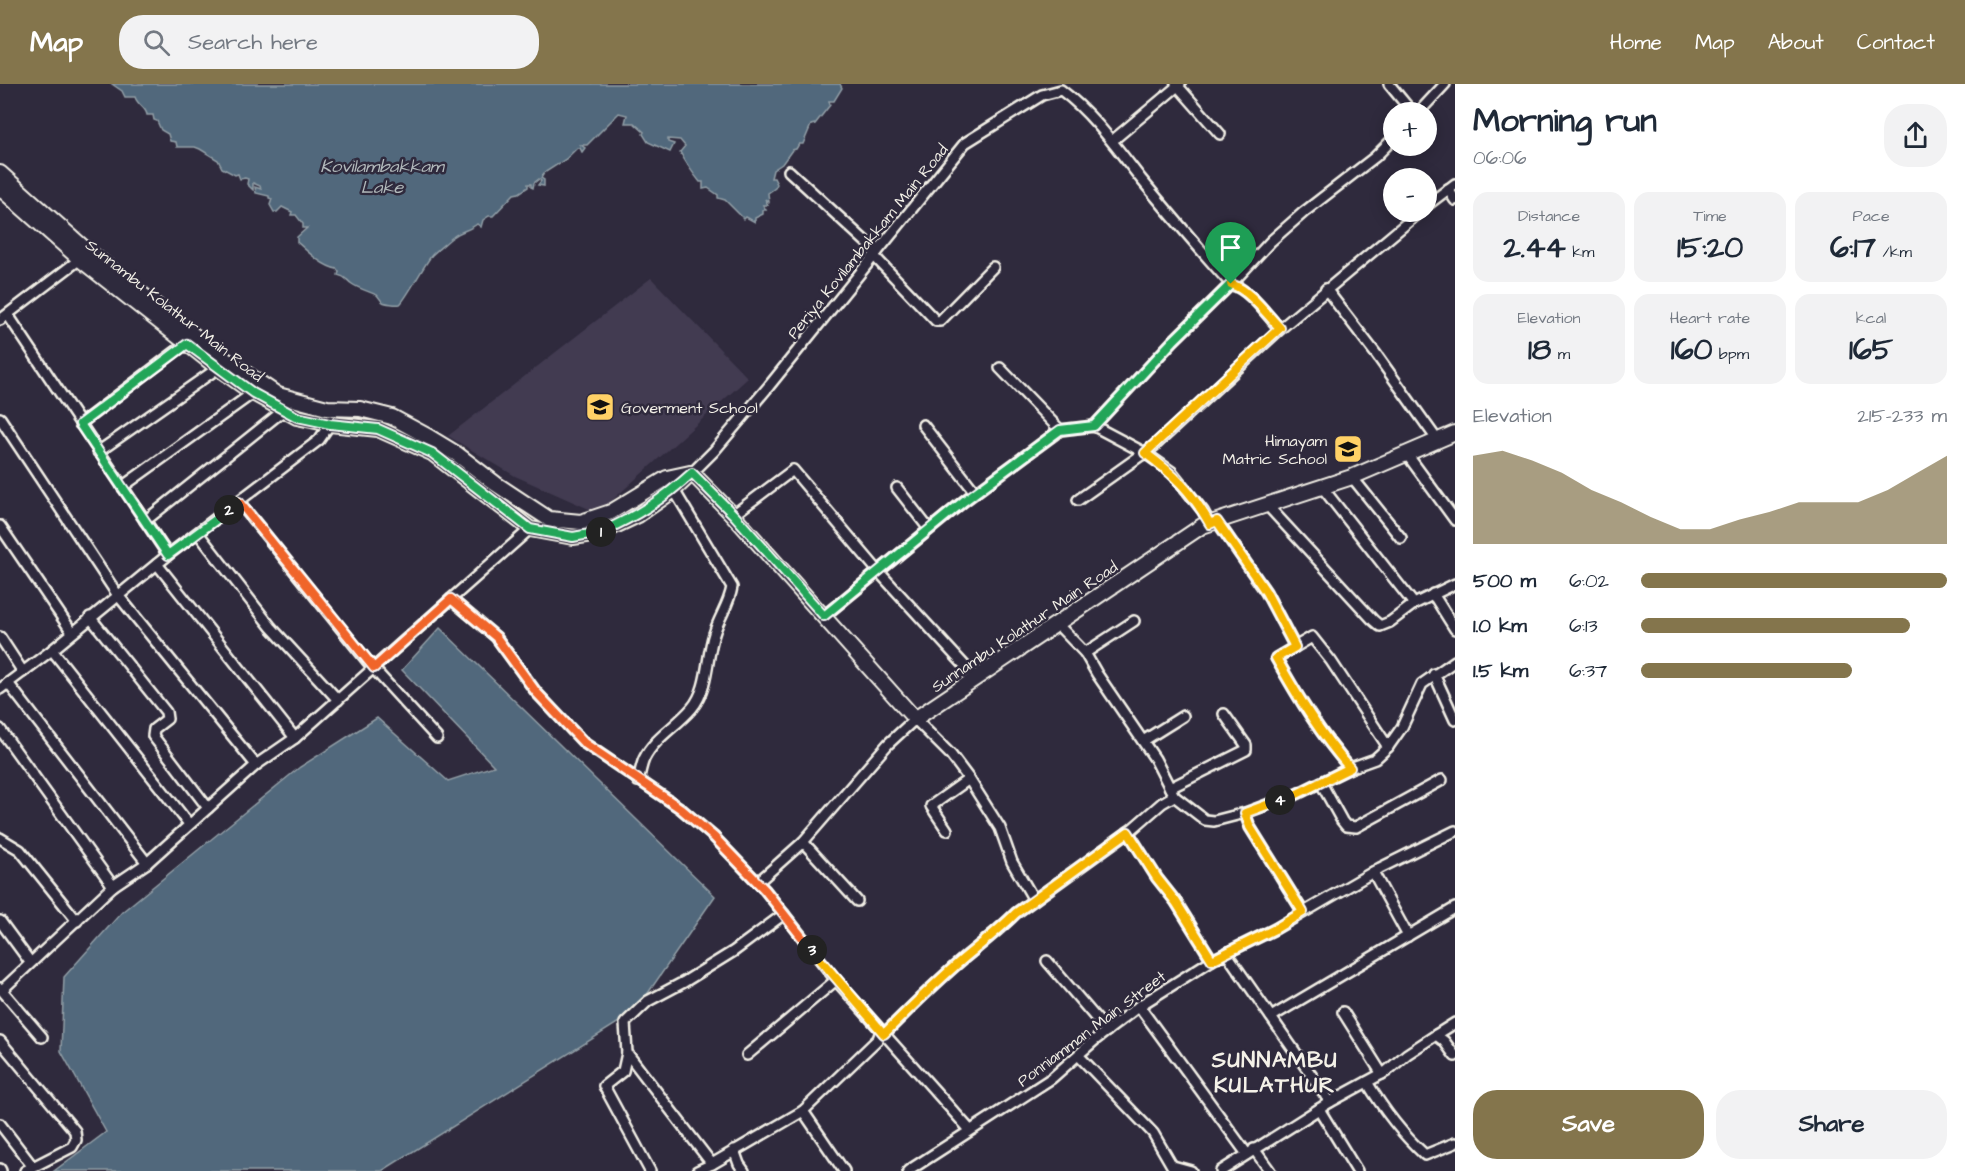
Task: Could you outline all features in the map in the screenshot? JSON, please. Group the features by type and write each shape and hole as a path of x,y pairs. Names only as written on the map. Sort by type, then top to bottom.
{"street":[{"path":"1389,84 1404,102"},
{"path":"1428,102 1445,84"},
{"path":"1112,141 1178,85 1220,134"},
{"name":"Periya Kovilambakkam Main Road","path":"692,473 714,451 769,386 965,144 1042,95 1060,90 1078,102 1187,235 1231,284 1250,297 1280,328"},
{"path":"1094,426 1271,241 1383,149"},
{"path":"789,171 876,254 936,321 940,321 993,267"},
{"name":"Sunnambu Kolathur Main Road","path":"3,183 187,344 253,393 297,417 330,424 378,429 432,453 530,529 573,537 600,533 638,515 674,490 692,473"},
{"path":"1437,198 1452,186 1455,200"},
{"path":"1077,500 1145,453 1280,328 1408,222"},
{"path":"85,255 4,318 80,424 168,555"},
{"name":"Sunnambu Kolathur Main Road","path":"85,255 220,356 278,395 330,408 360,409 392,417 457,454 496,484 549,519 581,522 591,519 611,512 667,478 692,473"},
{"path":"1326,289 1438,441"},
{"path":"80,424 187,344"},
{"path":"98,452 218,368"},
{"path":"1000,368 1060,430"},
{"path":"122,487 253,393"},
{"path":"147,863 4,686 52,650 117,594 319,440 330,424 330,408"},
{"path":"145,521 284,410"},
{"path":"0,418 117,594 256,765"},
{"path":"923,425 975,492"},
{"path":"824,616 975,492 1060,430 1094,426 1145,453 1172,472 1266,592 1295,647"},
{"name":"Sunnambu Kolathur Main Road","path":"915,719 1202,526 1352,477 1455,433"},
{"path":"1406,453 1455,520"},
{"path":"734,515 793,470 879,571 976,678"},
{"path":"692,473 734,515 915,719 951,755 1000,828 1012,862 1034,900"},
{"path":"1352,477 1401,538"},
{"path":"1322,487 1414,604"},
{"path":"897,488 929,530"},
{"path":"639,781 643,762 648,752 693,707 701,692 713,636 730,601 732,587 674,490"},
{"path":"239,502 374,668 437,738"},
{"path":"1267,505 1380,626 1390,622 1414,604 1455,584"},
{"path":"0,526 72,632"},
{"path":"42,1037 1,989 113,886 147,863 256,765 295,738 530,529"},
{"path":"198,533 271,627 338,700"},
{"path":"157,564 295,738"},
{"path":"1433,594 1455,629"},
{"path":"451,599 496,637 536,692 584,743 680,808 714,837 758,882 836,980 970,1130"},
{"path":"90,617 166,712 167,719 154,729 153,736 208,807"},
{"path":"1085,653 1134,621"},
{"path":"1057,624 1085,653 1096,674 1143,741 1172,792 1205,820 1245,813 1297,794 1350,768 1375,759 1388,747 1402,727 1422,684 1455,661"},
{"path":"0,637 23,672"},
{"path":"1350,768 1304,708 1276,658 1312,637 1331,661 1388,747"},
{"path":"52,650 189,824"},
{"path":"1434,674 1455,720"},
{"path":"697,1171 803,1111 883,1032 1016,913 1128,832 1172,792 1246,750 1246,745 1224,714"},
{"path":"1143,741 1183,716"},
{"path":"758,882 803,842 888,744 915,719"},
{"path":"0,729 113,886"},
{"path":"947,830 931,806 969,779"},
{"path":"1321,783 1342,821 1347,826 1356,827 1442,780"},
{"path":"1245,813 1250,827 1303,912"},
{"name":"Ponniamman Main Street","path":"908,1171 1052,1078 1139,1006 1212,960 1227,954 1373,872 1455,831"},
{"path":"1128,832 1212,960"},
{"path":"0,838 20,850 77,921"},
{"path":"803,842 857,901"},
{"path":"1373,872 1408,936"},
{"path":"1271,1017 1455,908"},
{"path":"650,1171 604,1086 623,1071 627,1053 625,1023 648,1001 734,951 784,914"},
{"path":"0,921 30,962"},
{"path":"1227,954 1330,1102"},
{"path":"1047,961 1107,1031"},
{"path":"747,1055 836,980"},
{"path":"1139,1006 1250,1152 1270,1171"},
{"path":"1343,1012 1382,1074"},
{"path":"1221,1171 1330,1102 1382,1074 1407,1054 1455,1023"},
{"path":"1436,1035 1444,1041 1455,1056"},
{"path":"0,1041 75,1131 76,1140 72,1147 29,1169 0,1124"},
{"path":"627,1053 712,1164"},
{"path":"1078,1056 1153,1133 1174,1168 1191,1171"},
{"path":"1367,1082 1405,1136 1425,1155 1455,1143"},
{"path":"1319,1109 1357,1171"},
{"path":"803,1111 844,1171"},
{"path":"734,1150 744,1171"}],"shaded area":[{"name":"Goverment School","path":"651,278 748,378 598,513 515,476 448,436"}],"water":[{"name":"Kovilambakkam Lake","path":"112,84 840,84 842,88 834,101 829,101 830,105 815,124 811,125 803,144 799,144 796,149 792,150 782,164 773,170 771,178 774,178 777,184 768,193 769,202 765,199 768,205 763,205 766,210 755,218 755,222 746,217 744,219 725,200 718,198 718,195 708,188 703,189 703,182 700,182 680,152 685,146 680,140 668,139 668,142 674,144 670,152 648,142 644,132 634,123 625,123 627,115 619,113 587,145 581,145 585,148 582,152 580,148 577,148 566,159 544,173 541,178 544,180 544,186 538,185 541,181 539,179 534,183 533,188 531,184 528,184 528,187 514,194 493,216 483,220 481,227 477,224 456,235 442,246 429,259 402,302 396,304 383,302 377,295 354,285 338,275 337,269 316,258 297,242 297,237 307,228 303,228 303,224 296,215 291,215 292,212 282,207 274,212 270,205 272,199 256,193 255,187 261,189 260,186 253,183 253,190 247,184 248,179 240,179 238,174 235,175 222,168 218,160 200,149 177,147 176,142 170,141 168,134 161,130 153,115 147,115 135,97 125,97 122,91"},
{"path":"440,628 715,896 635,1012 382,1171 54,1171 106,1132 61,1051 64,977 122,912 300,767 377,718 448,781 494,766 402,670"}],"place":[{"name":"Goverment School","path":"600,407"},
{"name":"Himayam Matric School","path":"1348,449"}],"district":[{"name":"SUNNAMBU KULATHUR","path":"1275,1072"}],"route":[{"path":"1231,284 1250,297 1280,328 1145,453 1172,472 1203,510 1210,524 1217,521 1266,592 1295,647 1276,658 1304,708 1350,768 1297,794 1245,813 1250,827 1303,912 1275,929 1212,960 1128,832 1016,913 963,959 884,1034 846,988 836,980 765,890 714,837 680,808 584,743 536,692 496,637 451,599 374,668 239,502 168,555 80,424 187,344 253,393 297,417 330,424 378,429 432,453 530,529 573,537 600,533 638,515 674,490 692,473 734,515 824,616 964,501 1060,430 1094,426 1173,341 1231,284"}]}
